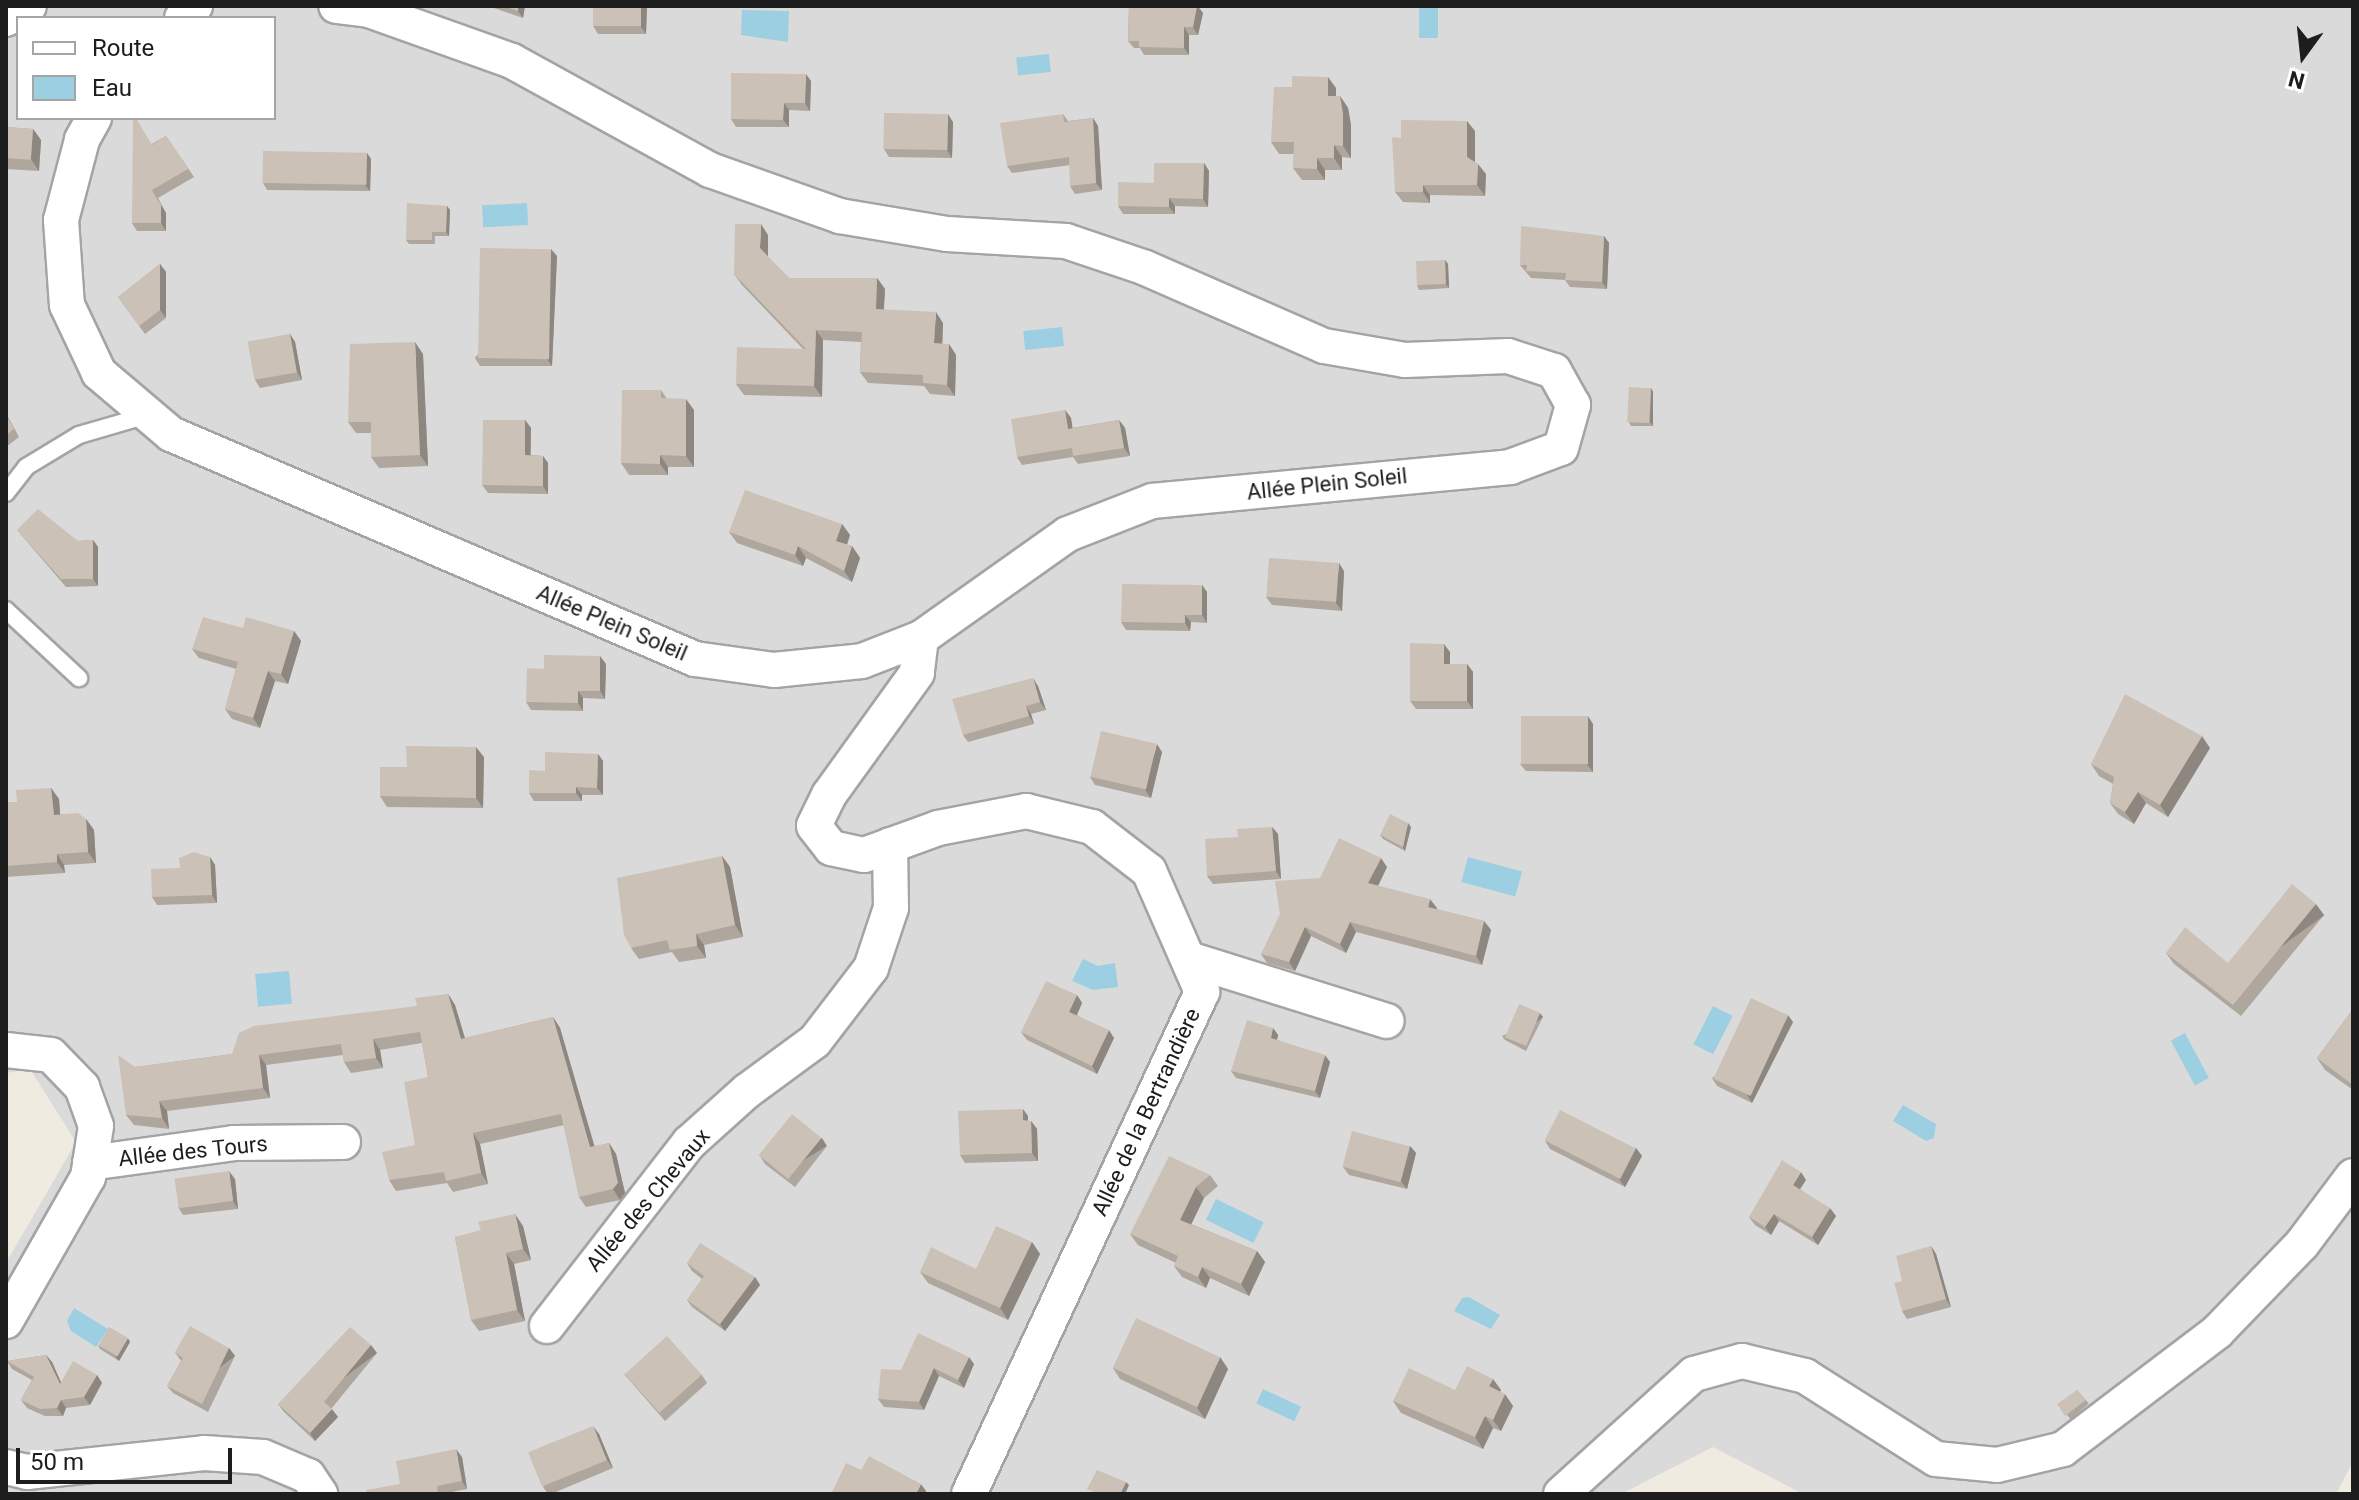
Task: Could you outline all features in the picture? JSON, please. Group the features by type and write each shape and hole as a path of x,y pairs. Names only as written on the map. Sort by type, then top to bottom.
{"street":[{"path":"6,19 29,6"},
{"name":"Allée Plein Soleil","path":"93,120 82,140 61,220 67,305 99,373 171,434 695,659 774,670 862,661 921,638 1068,534 1152,501 1510,467 1561,448 1573,405 1554,371 1508,356 1405,360 1324,346 1143,267 1066,241 947,234 840,216 710,170 512,61 369,10 336,6"},
{"name":"Allée de la Bertrandière","path":"921,638 917,673 829,795 814,826 831,848 864,855 938,828 1026,811 1092,827 1149,871 1202,992 969,1494"},
{"name":"Allée des Chevaux","path":"547,1326 689,1143 747,1091 815,1041 871,968 891,908 890,845"},
{"path":"1189,959 1387,1021"},
{"path":"6,1050 51,1055 82,1087 96,1126 88,1177 6,1321"},
{"name":"Allée des Tours","path":"90,1163 234,1143 343,1142"},
{"path":"1561,1494 1694,1374 1742,1361 1805,1376 1936,1459 1997,1465 2063,1449 2217,1332 2302,1244 2353,1176"},
{"path":"6,1467 27,1472 204,1453 263,1457 308,1476 320,1494"}],"lane":[{"path":"6,493 26,467 79,435 148,415"},
{"path":"6,610 79,678"}],"shaded area":[{"path":"6,6 2353,6 2353,1462 2336,1494 1803,1494 1713,1447 1621,1494 6,1494 6,1263 76,1142 30,1069 6,1073"}],"water":[{"path":"1419,6 1438,6 1438,38 1419,38"},
{"path":"742,10 789,11 788,42 741,35"},
{"path":"1049,54 1051,72 1018,75 1016,57"},
{"path":"527,203 528,225 483,227 482,205"},
{"path":"1062,327 1064,346 1025,350 1023,331"},
{"path":"1468,857 1522,871 1515,897 1461,882"},
{"path":"1083,959 1098,966 1115,963 1118,987 1093,990 1072,981"},
{"path":"289,971 292,1004 258,1007 255,974"},
{"path":"1713,1006 1733,1016 1713,1054 1693,1044"},
{"path":"2185,1033 2209,1078 2195,1086 2171,1041"},
{"path":"1903,1105 1936,1124 1934,1138 1926,1141 1893,1121"},
{"path":"1216,1199 1264,1222 1254,1243 1206,1220"},
{"path":"1469,1297 1500,1315 1491,1329 1454,1311 1462,1298"},
{"path":"74,1308 108,1329 96,1347 71,1331 67,1321"},
{"path":"1263,1389 1301,1407 1294,1421 1256,1404"}],"building":[{"path":"593,6 641,6 641,26 593,26"},
{"path":"1129,6 1197,6 1193,27 1184,27 1184,48 1139,47 1139,41 1128,41"},
{"path":"731,73 806,74 805,103 784,103 783,120 731,119"},
{"path":"1292,76 1328,77 1328,96 1340,96 1343,146 1334,145 1334,158 1317,158 1317,169 1293,168 1294,142 1271,142 1274,87 1292,87"},
{"path":"884,113 948,114 947,150 883,149"},
{"path":"1063,114 1064,122 1093,118 1096,183 1070,186 1069,157 1007,166 1000,123"},
{"path":"133,120 137,120 152,145 166,136 188,169 152,190 161,205 161,223 132,223"},
{"path":"1401,120 1467,121 1467,157 1478,164 1477,185 1423,185 1423,192 1395,192 1392,137 1401,138"},
{"path":"6,127 33,129 31,160 6,158"},
{"path":"263,151 367,153 366,185 262,183"},
{"path":"1154,163 1204,163 1203,199 1169,198 1169,207 1118,206 1118,182 1154,183"},
{"path":"407,203 447,206 446,232 432,232 432,240 406,240"},
{"path":"735,224 761,224 760,248 789,278 877,278 876,309 936,312 934,343 949,344 947,385 923,383 923,375 860,372 862,332 816,330 814,386 736,384 737,347 806,349 734,274"},
{"path":"1521,226 1604,236 1602,282 1565,280 1566,273 1526,271 1527,265 1520,265"},
{"path":"480,248 551,249 549,359 478,358"},
{"path":"1445,260 1446,284 1417,285 1416,261"},
{"path":"160,264 160,310 139,326 118,297"},
{"path":"290,334 297,372 254,380 248,341"},
{"path":"415,342 420,455 371,457 371,422 348,422 350,344"},
{"path":"1629,387 1651,388 1649,423 1627,422"},
{"path":"622,390 661,390 661,398 686,399 686,456 660,455 660,464 621,463"},
{"path":"1065,410 1068,429 1119,420 1124,448 1073,456 1072,448 1017,457 1011,419"},
{"path":"6,415 14,429 6,435"},
{"path":"483,420 525,420 525,455 543,456 543,486 482,485"},
{"path":"745,490 842,524 836,541 852,546 844,571 798,546 795,555 729,532"},
{"path":"38,509 78,541 93,540 93,579 61,579 17,530"},
{"path":"1269,558 1339,563 1336,602 1266,597"},
{"path":"1122,584 1202,585 1202,615 1185,615 1185,623 1121,622"},
{"path":"203,617 243,628 246,617 294,631 281,674 268,671 253,718 225,709 238,662 192,649"},
{"path":"1410,643 1444,644 1444,664 1467,664 1467,701 1410,701"},
{"path":"544,655 600,656 600,691 578,691 578,703 526,702 527,668 544,669"},
{"path":"1033,678 1040,702 1026,706 1029,716 963,735 952,699"},
{"path":"2125,694 2202,736 2160,805 2138,792 2125,812 2110,803 2114,777 2091,764"},
{"path":"1521,716 1588,716 1588,764 1521,764"},
{"path":"1101,731 1157,744 1146,790 1090,777"},
{"path":"406,746 476,747 476,798 380,796 380,767 407,767"},
{"path":"545,752 598,754 597,788 576,787 576,793 529,793 529,770 545,771"},
{"path":"51,788 54,815 78,813 86,819 88,852 57,854 57,862 6,866 6,803 17,802 16,790"},
{"path":"1390,814 1408,823 1403,847 1380,835"},
{"path":"1272,827 1276,871 1207,876 1205,839 1238,837 1237,829"},
{"path":"1339,838 1381,858 1368,883 1430,899 1428,907 1484,921 1476,956 1350,922 1340,944 1305,927 1289,962 1261,954 1280,914 1275,881 1320,878"},
{"path":"194,852 210,857 212,895 152,897 151,869 180,868 179,858"},
{"path":"722,856 735,925 696,934 697,946 670,950 667,940 631,948 624,935 617,878"},
{"path":"2292,884 2316,904 2233,1005 2166,953 2185,927 2228,963"},
{"path":"1046,981 1077,995 1069,1012 1109,1030 1092,1066 1021,1032"},
{"path":"448,994 461,1039 553,1017 590,1147 609,1143 618,1183 613,1189 579,1197 561,1114 473,1133 481,1173 446,1181 444,1172 389,1180 382,1152 415,1145 404,1082 428,1077 420,1032 373,1039 376,1058 344,1062 341,1044 259,1055 263,1088 159,1101 162,1118 126,1115 118,1055 135,1067 232,1054 239,1033 254,1026 417,1006 415,998"},
{"path":"1751,998 1788,1015 1751,1096 1713,1079"},
{"path":"1519,1004 1540,1013 1526,1046 1505,1037"},
{"path":"2353,1009 2353,1085 2317,1058"},
{"path":"1247,1020 1273,1028 1271,1038 1325,1055 1315,1091 1231,1071"},
{"path":"1023,1109 1023,1120 1031,1121 1032,1153 960,1155 958,1111"},
{"path":"1560,1110 1636,1149 1620,1179 1545,1140"},
{"path":"792,1114 822,1138 788,1179 759,1155"},
{"path":"1352,1131 1410,1147 1400,1182 1342,1167"},
{"path":"1169,1156 1210,1175 1196,1187 1180,1220 1257,1251 1241,1284 1202,1267 1198,1277 1174,1266 1178,1256 1130,1234"},
{"path":"1782,1160 1801,1172 1793,1185 1830,1208 1812,1237 1774,1214 1765,1227 1749,1217"},
{"path":"229,1171 233,1201 179,1208 175,1179"},
{"path":"515,1214 523,1249 506,1253 517,1310 471,1320 455,1237 481,1230 478,1222"},
{"path":"996,1226 1032,1242 1000,1308 920,1272 931,1247 976,1269"},
{"path":"700,1243 755,1277 720,1324 687,1300 704,1276 687,1263"},
{"path":"1931,1246 1946,1299 1902,1311 1894,1283 1902,1281 1896,1256"},
{"path":"1136,1318 1220,1357 1197,1407 1113,1368"},
{"path":"190,1326 229,1348 202,1404 167,1386 183,1358 175,1352"},
{"path":"109,1327 128,1338 118,1356 98,1345"},
{"path":"350,1327 371,1345 324,1402 332,1409 310,1433 278,1404"},
{"path":"918,1333 969,1357 958,1380 934,1368 919,1402 878,1399 881,1369 901,1370"},
{"path":"667,1336 702,1375 659,1413 625,1374"},
{"path":"46,1355 60,1384 73,1361 97,1375 84,1397 61,1400 57,1408 40,1409 21,1400 34,1377 7,1361"},
{"path":"1467,1366 1493,1379 1489,1386 1505,1394 1493,1420 1485,1416 1475,1437 1393,1401 1409,1368 1455,1390"},
{"path":"2077,1390 2086,1400 2065,1416 2057,1404"},
{"path":"593,1426 607,1460 542,1487 528,1452"},
{"path":"456,1449 462,1481 437,1486 438,1494 367,1494 366,1490 400,1484 396,1461"},
{"path":"869,1456 921,1484 916,1494 831,1494 846,1463 861,1470"},
{"path":"1097,1470 1126,1482 1120,1494 1099,1494 1087,1489"}]}
